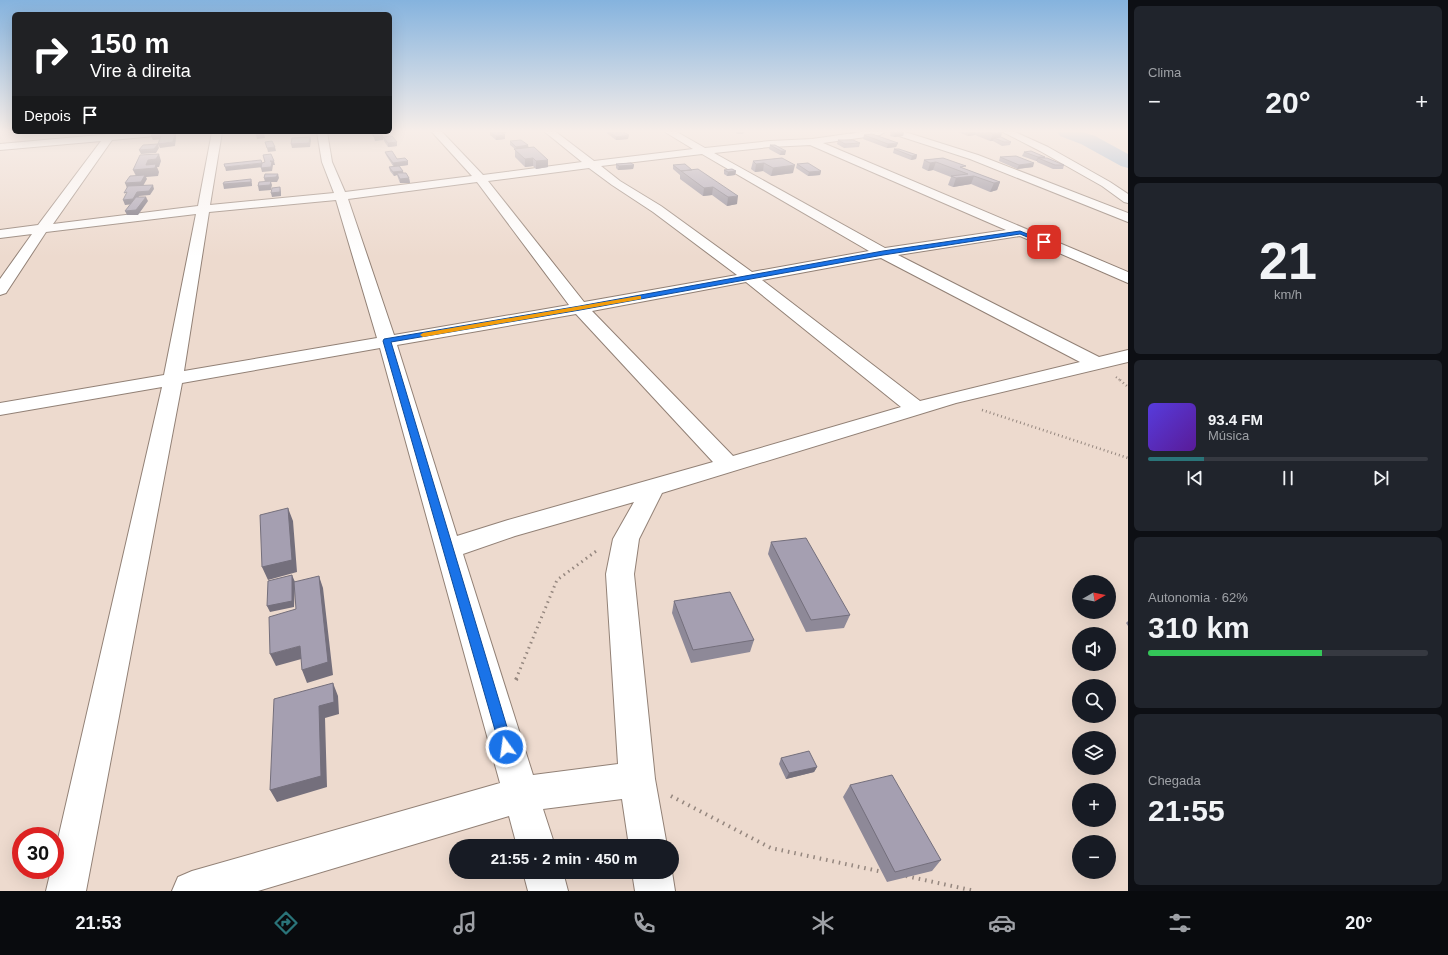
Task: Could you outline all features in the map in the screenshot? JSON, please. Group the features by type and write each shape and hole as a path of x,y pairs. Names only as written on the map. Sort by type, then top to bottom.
{"street":[{"path":"0,290 82,174"},
{"path":"66,891 173,379 209,174"},
{"path":"332,174 341,196 387,341 534,839"},
{"path":"476,174 580,308 728,465"},
{"path":"0,234 202,209 341,196 524,174"},
{"path":"603,174 657,209 749,277 917,409"},
{"path":"743,174 883,253 1098,364"},
{"path":"885,174 1128,278"},
{"path":"1016,174 1128,218"},
{"path":"1088,174 1128,199"},
{"path":"0,409 580,308 883,253 1020,232"},
{"path":"448,549 514,527 652,488 949,399 1128,356"},
{"path":"647,839 637,779 620,574 626,539 652,488"},
{"path":"192,891 522,794 637,779"},
{"path":"545,879 548,891"},
{"path":"653,879 655,891"}],"path":[{"path":"949,399 1128,458"},
{"path":"499,720 557,580 592,552 626,539"},
{"path":"637,779 771,848 889,873"},
{"path":"897,874 975,891"}],"building":[{"path":"265,174 278,174 276,177 264,178"},
{"path":"397,174 406,174 409,178 400,179"},
{"path":"684,174 705,174 738,196 728,197 713,187 704,188"},
{"path":"978,174 1000,182 994,183 974,176 956,178 951,176"},
{"path":"145,175 141,182 125,183 130,176"},
{"path":"251,179 251,182 223,184 224,182"},
{"path":"271,181 270,185 258,186 259,182"},
{"path":"153,185 149,191 137,192 133,199 123,200 127,192 124,193 128,186"},
{"path":"280,187 280,192 271,193 272,188"},
{"path":"136,197 146,197 136,210 125,211"},
{"path":"288,508 292,560 262,567 260,515"},
{"path":"806,538 850,615 811,620 771,542"},
{"path":"292,575 292,601 267,606 268,581"},
{"path":"319,576 328,662 302,670 300,646 270,654 269,617 296,609 294,582"},
{"path":"730,592 754,640 693,650 674,601"},
{"path":"333,683 334,702 319,706 321,776 270,790 274,699"},
{"path":"809,751 817,767 789,773 781,758"},
{"path":"892,775 941,860 895,872 850,785"}],"slow traffic":[{"path":"423,335 639,298"}],"route":[{"path":"506,747 387,341 580,308 883,253 1020,232 1044,242"}]}
